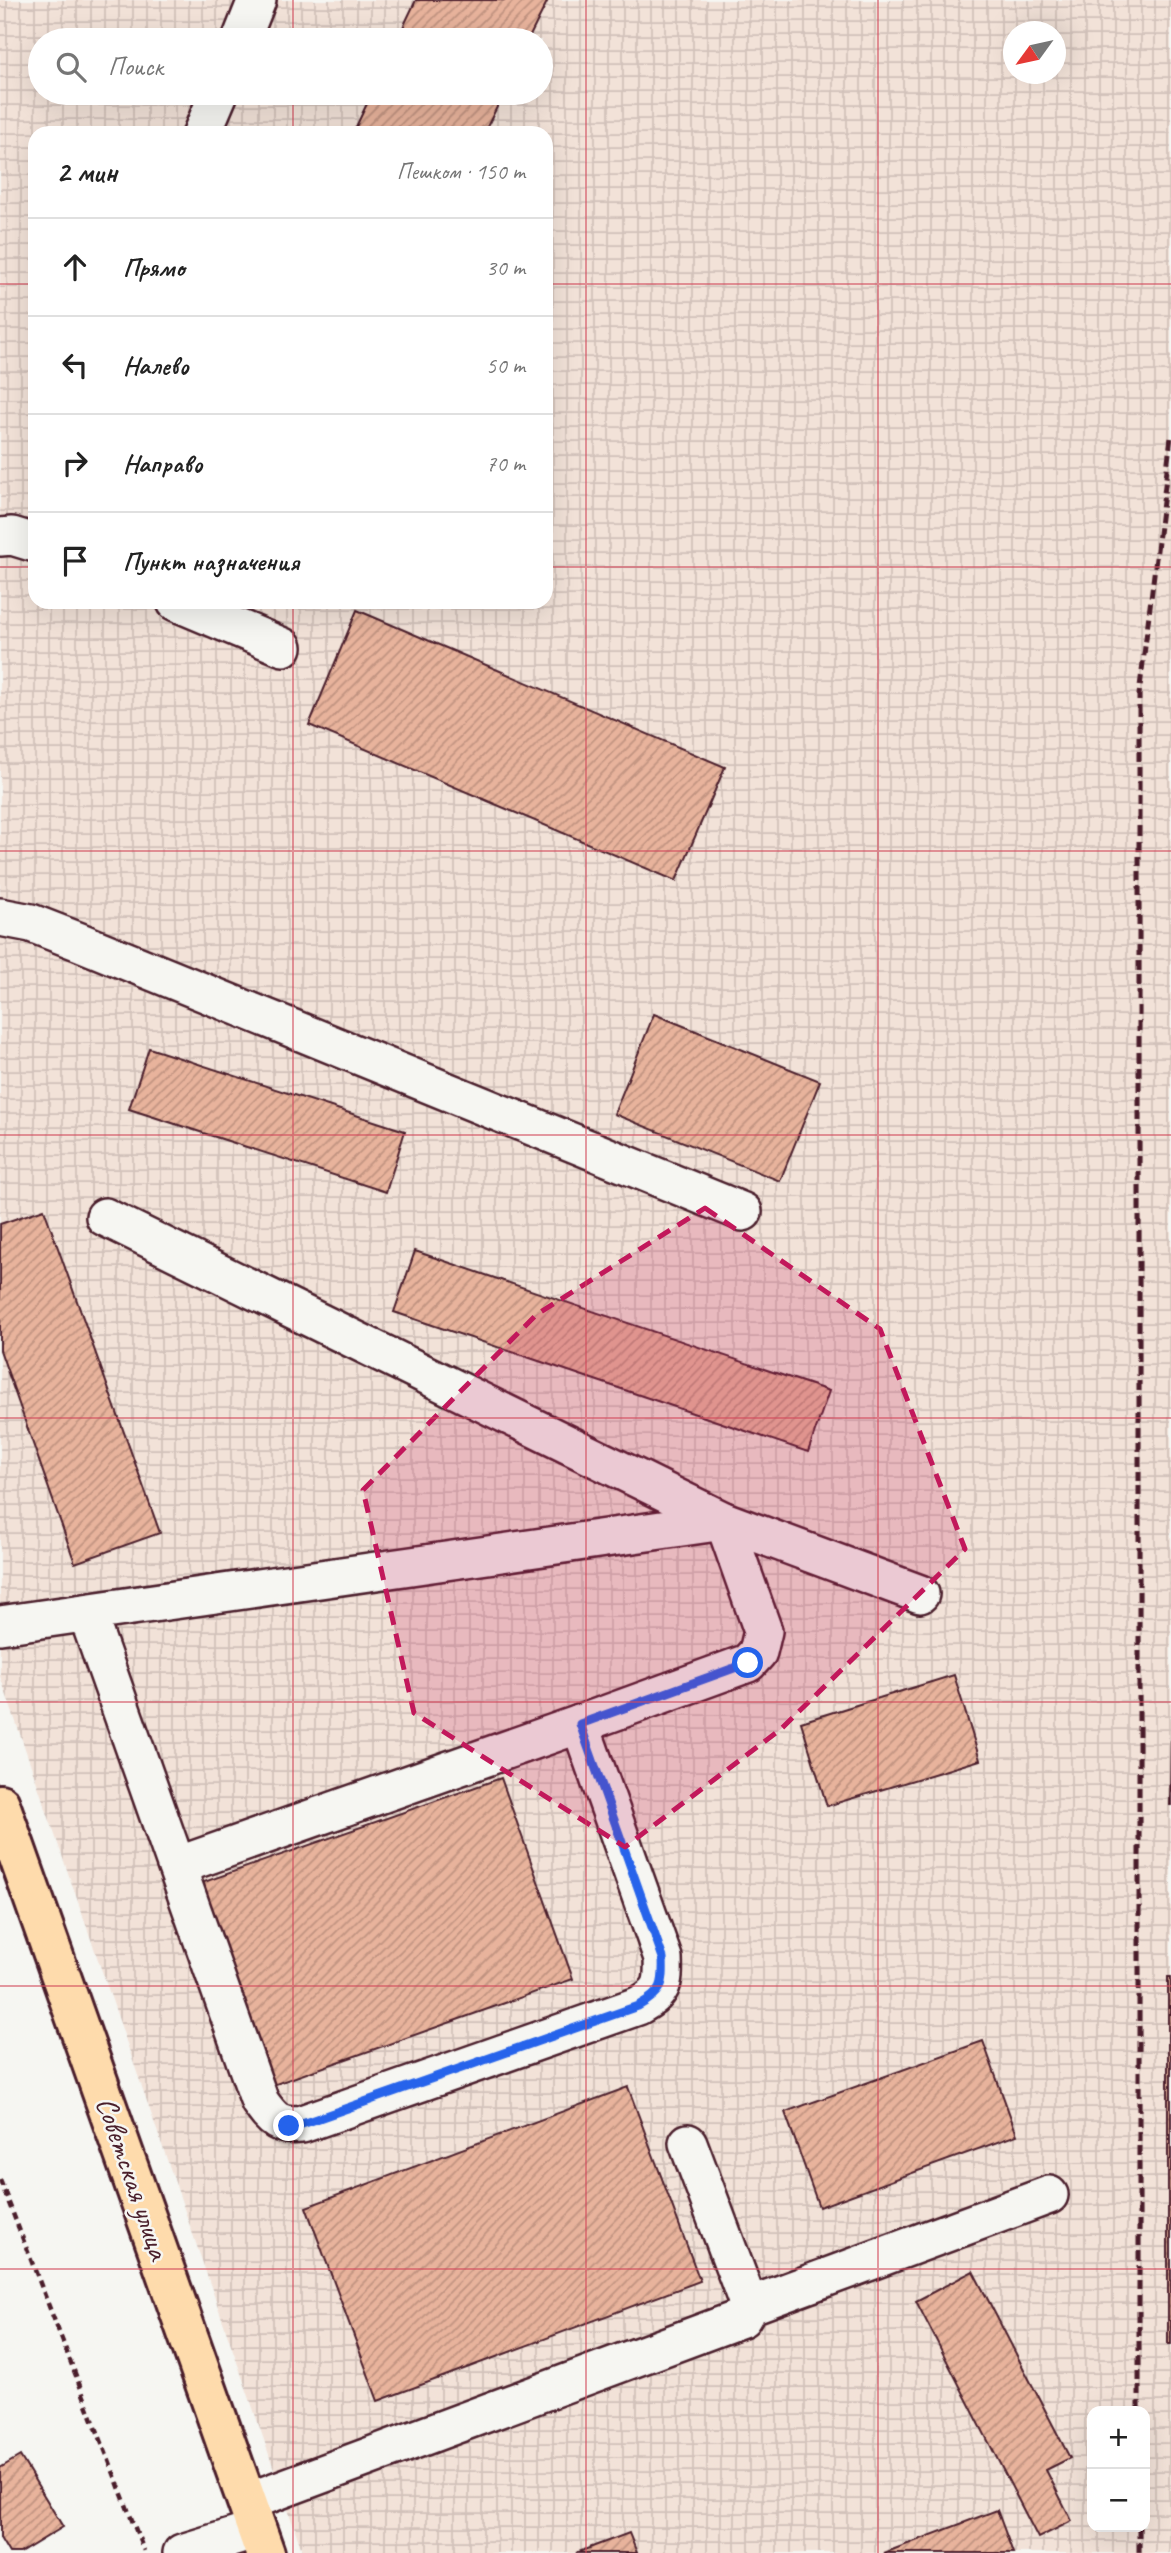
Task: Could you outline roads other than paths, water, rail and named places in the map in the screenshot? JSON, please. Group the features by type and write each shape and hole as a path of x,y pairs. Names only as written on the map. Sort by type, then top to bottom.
{"main road":[{"name":"Советская улица","path":"1,1808 256,2529"}],"street":[{"path":"246,28 257,0"},
{"path":"205,126 214,105"},
{"path":"193,609 283,647"},
{"path":"0,917 31,923 80,942 743,1212"},
{"path":"105,1217 724,1521 920,1594"},
{"path":"0,1625 724,1521"},
{"path":"177,1866 748,1663 758,1652 763,1631 724,1521"},
{"path":"87,1613 260,2102 273,2120 289,2126 302,2124 638,2006 655,1996 664,1981 663,1958 580,1724"},
{"path":"688,2143 749,2306"},
{"path":"182,2553 256,2529 742,2318 749,2306 1049,2194"}],"railway":[{"path":"1139,2406 1139,695 1171,437"},
{"path":"1139,2532 1139,2553"}]}
